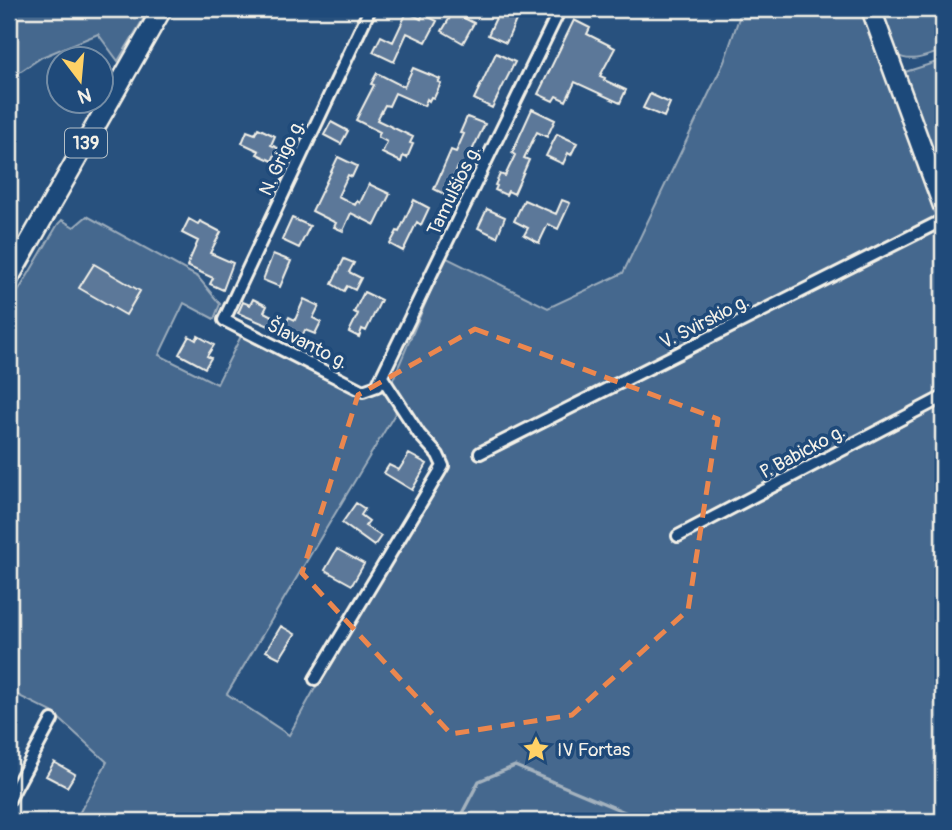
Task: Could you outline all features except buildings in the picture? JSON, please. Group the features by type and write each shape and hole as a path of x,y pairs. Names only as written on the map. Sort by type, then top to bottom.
{"main road":[{"name":"139","path":"9,278 162,9"},
{"path":"871,9 943,206"}],"street":[{"name":"N. Grigo g.","path":"224,320 370,9"},
{"name":"Tamulšios g.","path":"380,382 560,9"},
{"name":"V. Svirskio g.","path":"480,453 943,220"},
{"name":"Šlavanto g.","path":"224,320 361,390 380,382"},
{"path":"315,679 443,466 380,382"},
{"name":"P. Babicko g.","path":"678,536 943,397"},
{"path":"9,800 52,720"}],"highlighted area":[{"path":"475,329 718,419 688,610 572,715 451,734 302,573 358,395"}],"shaded area":[{"path":"9,9 139,9 144,18 118,61 116,46 107,46 98,34 69,46 46,46 46,55 21,71 9,73"},
{"path":"742,9 862,9 943,227 943,821 75,821 107,762 52,712 9,691 9,307 58,224 62,220 74,227 87,216 198,277 220,304 214,319 184,303 159,355 217,384 242,334 362,396 385,391 396,412 227,694 289,735 342,640 412,529 445,469 446,462 391,384 445,257 548,308 623,273 724,62"},
{"path":"882,9 943,9 943,51 914,59 897,55"},
{"path":"943,60 943,180 902,73"}],"waterway":[{"path":"458,821 479,781 515,766 646,821"}],"place":[{"name":"IV Fortas","path":"536,749"}]}
